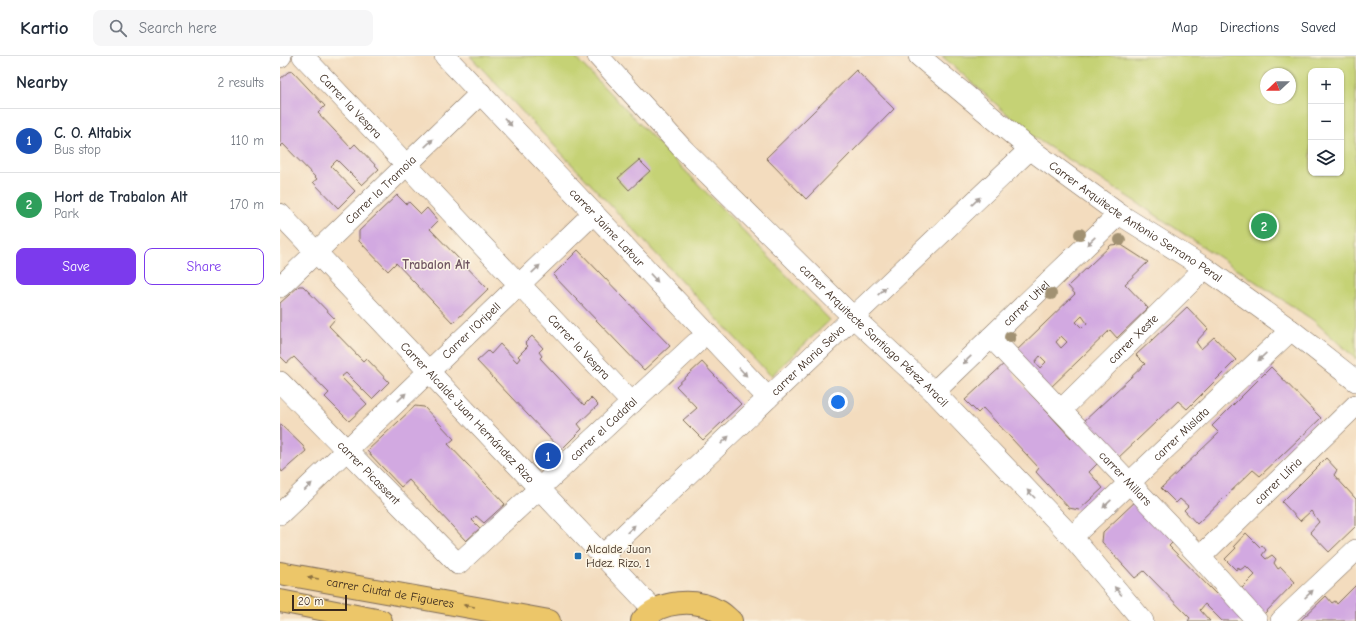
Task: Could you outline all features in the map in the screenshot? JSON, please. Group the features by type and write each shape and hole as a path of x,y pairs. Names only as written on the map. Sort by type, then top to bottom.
{"main road":[{"name":"carrer Ciutat de Figueres","path":"280,573 548,621"},
{"path":"280,601 381,621"},
{"path":"648,616 682,603 700,604 719,611 730,621"}],"street":[{"name":"Carrer la Vespra","path":"303,56 398,156"},
{"name":"carrer Jaime Latour","path":"445,56 768,398"},
{"name":"carrer Arquitecte Santiago Pérez Aracil","path":"598,56 681,147 854,318 934,392 1072,537 1143,621"},
{"name":"Carrer Arquitecte Antonio Serrano Peral","path":"919,56 1030,148 1119,214 1205,268 1291,330 1356,381"},
{"name":"Carrer la Tramoia","path":"280,287 481,93"},
{"name":"carrer Maria Selva","path":"602,556 854,318 1030,148"},
{"path":"415,174 511,276"},
{"name":"Carrer l'Oripell","path":"280,514 594,213"},
{"name":"Carrer Alcalde Juan Hernández Rizo","path":"280,214 602,556 648,616"},
{"name":"carrer Utiel","path":"934,392 1119,214"},
{"name":"carrer Xeste","path":"1061,410 1205,268"},
{"name":"Carrer la Vespra","path":"526,291 632,403"},
{"name":"carrer Mislata","path":"1072,537 1291,330"},
{"name":"carrer Millars","path":"991,337 1130,482 1257,621"},
{"name":"carrer el Cadafal","path":"458,564 696,343"},
{"name":"carrer Picassent","path":"280,382 458,564"},
{"name":"carrer Llíria","path":"1200,557 1356,405"},
{"path":"1281,621 1356,550"}],"green space":[{"path":"470,56 574,56 830,320 771,376"},
{"path":"942,56 1356,56 1356,359 1313,320 1136,202 1032,136"}],"building":[{"path":"856,70 894,109 806,199 766,158"},
{"path":"292,71 325,106 318,113 351,148 355,144 379,169 362,185 337,160 331,166 355,191 338,208 313,182 317,179 283,144 280,147 280,79 288,72"},
{"path":"639,160 650,171 629,190 618,178"},
{"path":"397,195 406,204 409,202 421,214 427,208 438,221 430,229 488,289 453,323 396,263 388,271 359,241 359,231"},
{"path":"1120,244 1148,262 1125,284 1148,308 1117,338 1110,330 1048,390 1013,354 1075,294 1068,286 1111,245","holes":["1082,316 1087,323 1082,328 1076,322","1061,336 1067,342 1061,348 1056,342","1040,356 1046,362 1040,368 1035,362"]},
{"path":"578,250 670,346 644,370 553,275"},
{"path":"299,286 303,286 335,319 329,326 363,361 366,358 389,382 372,399 346,373 341,377 367,404 349,421 325,397 329,393 294,357 287,363 280,356 280,303"},
{"path":"1187,307 1208,329 1196,342 1201,349 1214,337 1236,360 1187,409 1178,401 1116,460 1082,423 1145,364 1136,355"},
{"path":"532,336 543,348 539,352 542,356 540,358 584,405 591,398 598,405 578,424 582,429 561,450 477,361 488,351 491,354 500,344 517,362 520,358 518,356 528,346 525,343"},
{"path":"1007,361 1017,379 1071,438 1075,434 1100,461 1089,472 1103,488 1079,510 1069,508 1036,472 1039,468 983,408 978,413 965,400"},
{"path":"702,362 741,404 703,440 683,420 697,408 676,386"},
{"path":"1271,367 1321,418 1260,476 1253,470 1197,524 1184,510 1188,506 1180,499 1176,503 1161,488 1219,433 1212,426"},
{"path":"415,406 424,407 454,439 448,444 505,504 484,523 476,516 472,520 480,528 466,541 409,480 401,487 367,451"},
{"path":"280,424 303,446 306,451 282,472 280,468"},
{"path":"1326,458 1337,470 1334,475 1356,499 1356,526 1329,552 1310,532 1319,522 1311,511 1300,521 1282,502"},
{"path":"1138,499 1175,540 1169,546 1216,594 1218,592 1245,621 1222,621 1205,604 1200,610 1210,621 1188,621 1190,618 1144,571 1135,578 1102,542 1103,532"},
{"path":"1246,533 1260,547 1262,545 1266,550 1262,555 1266,559 1272,555 1276,559 1274,563 1278,569 1281,567 1295,582 1263,615 1240,590 1255,575 1246,566 1240,570 1238,567 1236,570 1225,559 1236,548 1234,546"},
{"path":"1356,585 1356,621 1300,621 1326,596 1332,603 1335,601 1337,604"}],"place":[{"name":"Hort de Trabalon Alt","path":"1264,226"},
{"name":"C. O. Altabix","path":"548,456"},
{"name":"Alcalde Juan Hdez. Rizo, 1","path":"578,556"}],"district":[{"name":"Trabalon Alt","path":"436,264"}]}
